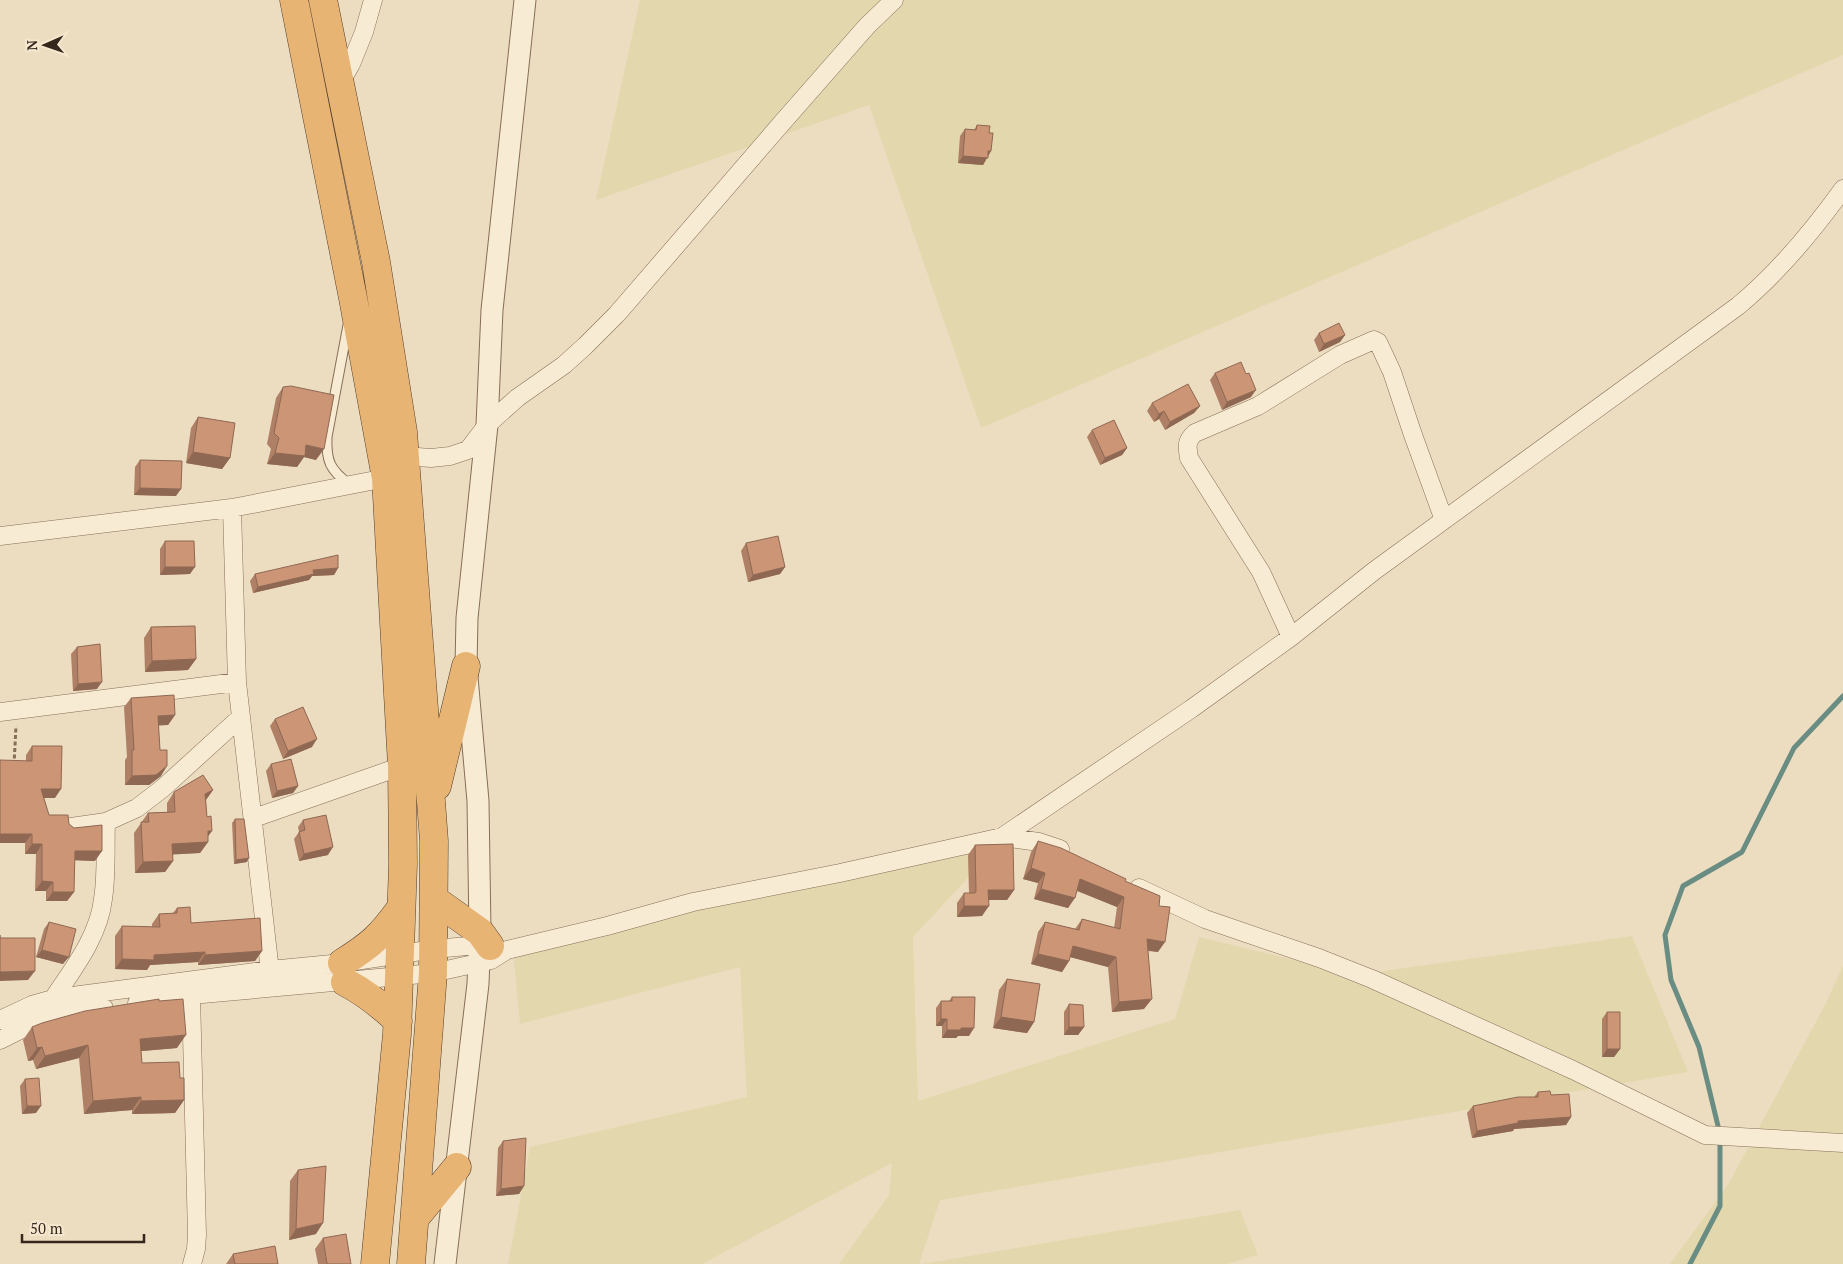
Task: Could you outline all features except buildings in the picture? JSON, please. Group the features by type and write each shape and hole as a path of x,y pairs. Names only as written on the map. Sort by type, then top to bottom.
{"highway":[{"path":"294,0 353,298 386,478 402,766 403,864 398,1021 376,1264"},
{"path":"323,0 376,262 403,432 434,841 434,961 411,1264"},
{"path":"431,809 466,666"},
{"path":"435,900 487,947"},
{"path":"398,1021 343,972 378,938 401,908"},
{"path":"415,1218 457,1167"}],"street":[{"path":"340,83 351,64 364,32 373,0"},
{"path":"445,1264 478,984 487,947 478,801 466,666 467,618 487,425 492,310 525,0"},
{"path":"404,456 430,458 462,453 472,445 487,425 517,398 564,365 617,314 867,26 894,0"},
{"path":"1002,837 1191,709 1291,637 1374,571 1754,294 1800,245 1843,188"},
{"path":"1291,637 1262,572 1189,458 1188,439 1195,433 1258,406 1340,355 1374,340 1378,342 1392,372 1412,435 1444,520"},
{"path":"0,536 232,508 386,478"},
{"path":"232,508 237,682 272,988"},
{"path":"8,711 237,682"},
{"path":"71,827 106,822 138,808 170,782 241,716"},
{"path":"254,818 402,766"},
{"path":"54,999 80,958 100,916 103,900 106,822"},
{"path":"0,1040 38,1021 56,1016 190,995 272,988 343,972 434,961 487,947 607,926 693,902 840,873 1002,837 1039,842 1074,856"},
{"path":"1124,881 1205,919 1319,958 1372,979 1564,1066 1705,1136 1843,1144"},
{"path":"400,965 434,961 487,947"},
{"path":"0,1020 32,1005 54,999 270,970 343,972"},
{"path":"190,995 197,1235 192,1264"}],"lane":[{"path":"350,485 337,475 326,454 327,437 353,298"}],"path":[{"path":"8,711 14,768"}],"shaded area":[{"path":"640,0 1843,0 1843,55 981,428 869,105 596,200"},
{"path":"1003,840 913,937 918,1101 1175,1019 1199,937 1355,975 1632,936 1688,1072 940,1200 919,1264 839,1264 889,1195 892,1163 702,1264 508,1264 530,1147 747,1097 740,967 520,1024 513,950"},
{"path":"1843,966 1843,1264 1670,1264 1729,1183 1825,1005"},
{"path":"1240,1210 1258,1255 1227,1264 922,1264"}],"waterway":[{"path":"1718,1126 1699,1047 1671,980 1665,935 1683,886 1742,852 1794,748 1843,696"},
{"path":"1690,1264 1720,1206 1720,1144"}]}
